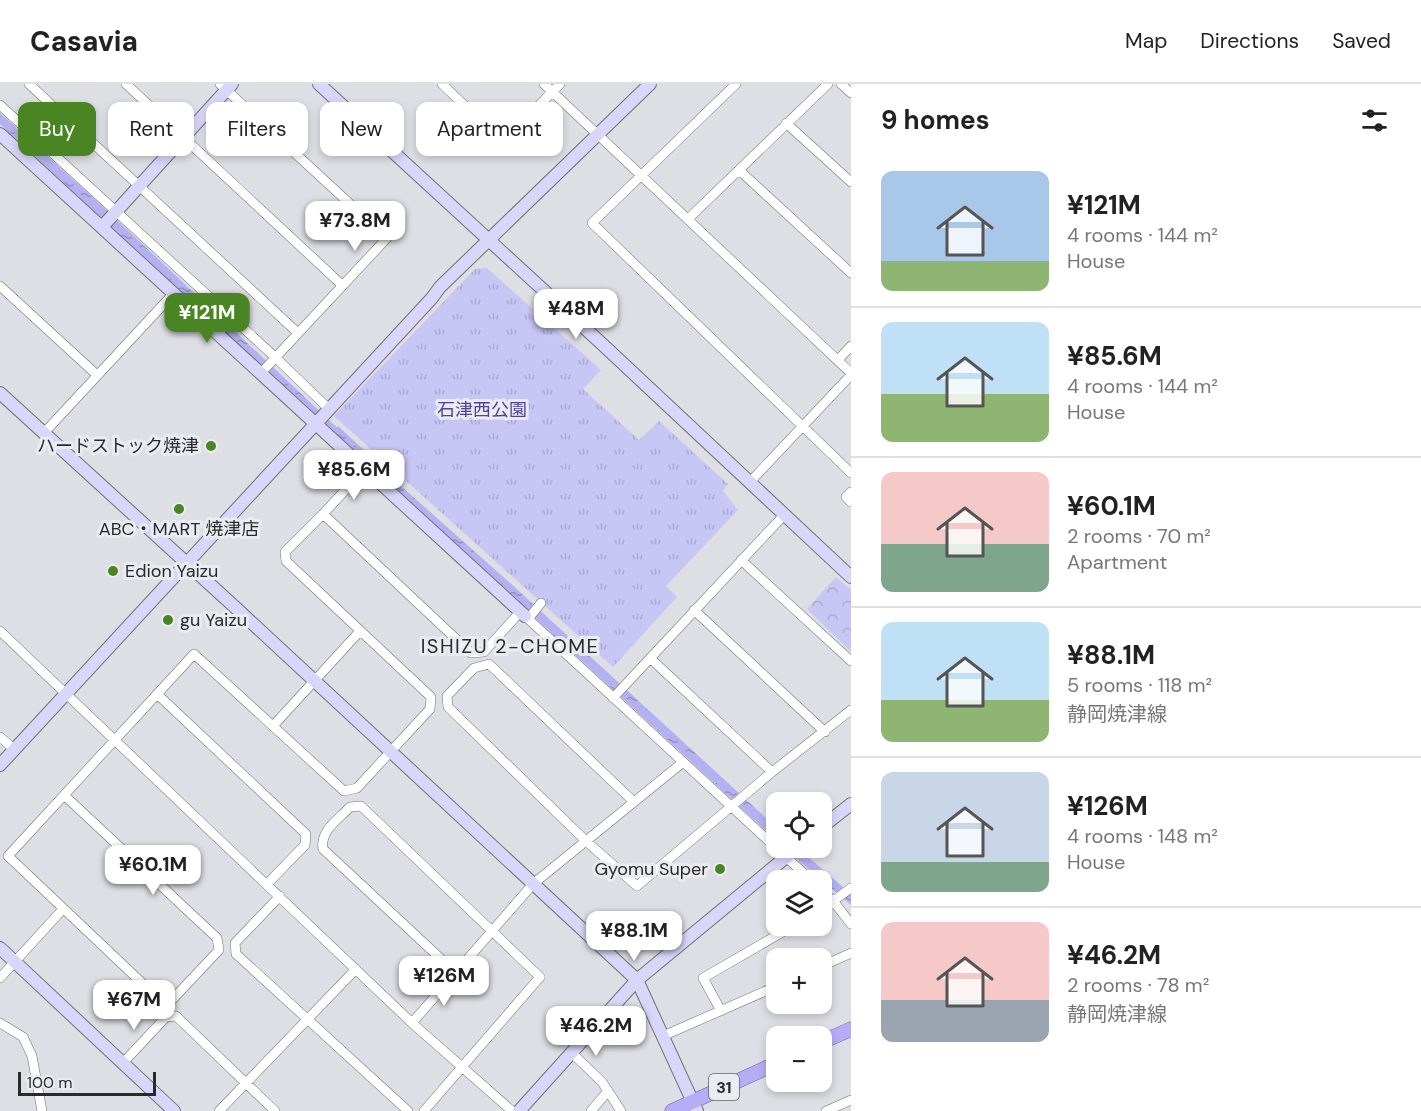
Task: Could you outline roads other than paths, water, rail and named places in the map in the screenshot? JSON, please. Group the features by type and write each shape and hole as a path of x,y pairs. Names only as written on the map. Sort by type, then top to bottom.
{"main road":[{"path":"832,1038 851,1029"},
{"name":"31","path":"672,1111 695,1106 766,1069"}],"street":[{"path":"29,84 298,333"},
{"path":"126,84 146,102"},
{"path":"319,84 851,577"},
{"path":"442,84 503,142 560,84"},
{"path":"544,84 851,374 750,482"},
{"path":"0,765 440,287 650,84"},
{"path":"736,84 592,223 851,473"},
{"path":"688,219 828,84"},
{"path":"841,84 851,93"},
{"path":"194,125 226,86 387,238 262,372"},
{"path":"0,105 329,409"},
{"path":"786,123 851,182"},
{"path":"2,140 104,225 315,424 614,696 682,763 766,833"},
{"path":"194,146 342,285"},
{"path":"104,225 167,156"},
{"path":"739,170 851,273"},
{"path":"0,286 98,375"},
{"path":"44,434 174,293"},
{"path":"838,360 851,346"},
{"path":"0,393 637,980 695,1106"},
{"path":"64,795 217,938 219,950 171,1001 160,1000 8,856 64,795 115,740 194,654 344,791 357,788 391,752 430,709 431,697 286,561 285,552 365,469"},
{"path":"851,492 846,497 851,502"},
{"path":"323,514 471,653 484,652 541,603"},
{"path":"614,696 784,515"},
{"path":"741,560 851,661"},
{"path":"694,610 825,732"},
{"path":"0,631 412,1023 512,1111"},
{"path":"273,726 360,631"},
{"path":"650,658 772,772"},
{"path":"634,802 489,664 474,668 447,696 448,707 586,842 637,886 772,772 851,710"},
{"path":"157,694 306,834 305,845 267,884"},
{"path":"0,737 15,750"},
{"path":"412,1023 533,884 682,763"},
{"path":"832,819 851,804"},
{"path":"423,1111 540,976 361,806 350,807 324,834 323,849 456,973"},
{"path":"519,1111 637,980 784,858"},
{"path":"794,858 803,870"},
{"path":"832,903 850,889"},
{"path":"279,896 235,943 236,954 408,1111"},
{"path":"832,897 851,924"},
{"path":"0,978 63,909"},
{"path":"721,1011 704,978 776,936"},
{"path":"0,948 174,1111"},
{"path":"832,962 851,953"},
{"path":"219,1111 356,969"},
{"path":"663,1036 766,991"},
{"path":"122,1064 166,1017 177,1016 275,1111"},
{"path":"0,1023 23,1037 32,1056 42,1111"},
{"path":"571,1052 602,1082 621,1111"},
{"path":"591,1111 608,1091"},
{"path":"826,1111 850,1101"}],"water":[{"path":"0,113 18,129 18,141 0,124"},
{"path":"35,156 47,156 365,454 520,592 766,818 766,831"},
{"path":"796,858 810,858 823,870 810,870"},
{"path":"832,878 851,894 851,905 832,889"}],"waterway":[{"path":"338,428 399,484"}],"place":[{"name":"ハードストック焼津","path":"211,446"},
{"name":"ABC・MART 焼津店","path":"179,509"},
{"name":"Edion Yaizu","path":"113,571"},
{"name":"gu Yaizu","path":"168,620"},
{"name":"Gyomu Super","path":"720,869"}],"district":[{"name":"ISHIZU 2-CHOME","path":"510,646"}],"park label":[{"name":"石津西公園","path":"482,410"}]}
